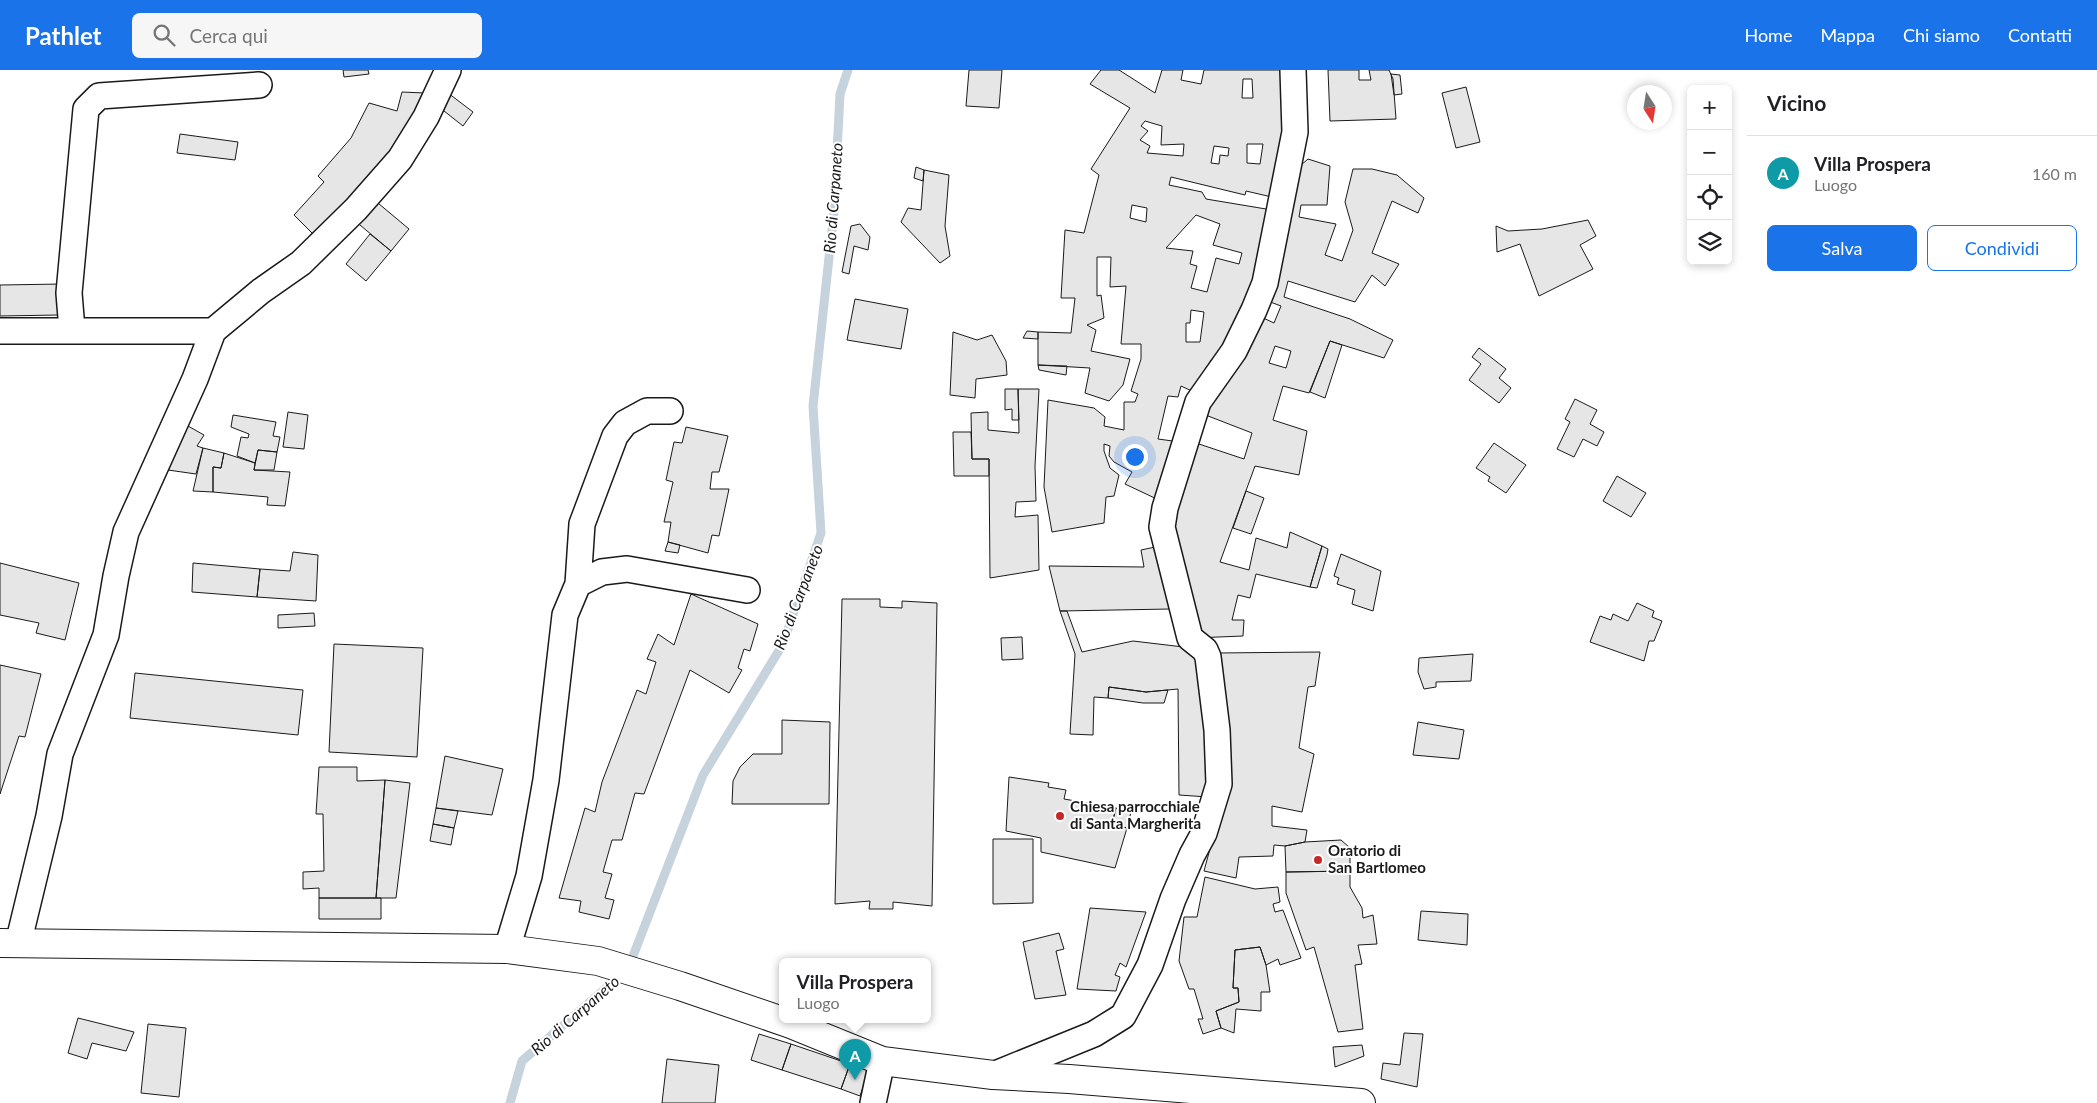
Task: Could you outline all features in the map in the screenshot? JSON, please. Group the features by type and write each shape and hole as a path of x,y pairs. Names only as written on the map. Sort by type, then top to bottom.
{"main road":[{"path":"9,944 507,949 598,961 779,1020"},
{"path":"788,1023 882,1061 993,1075 1069,1079 1361,1103"}],"street":[{"path":"9,944 49,816 60,754 106,635 126,532 195,379 213,331 261,291 301,263 356,209 400,159 426,117 448,70"},
{"path":"993,1075 1094,1034 1123,1016 1150,965 1173,899 1204,833 1219,784 1217,730 1208,657 1205,650 1190,638 1162,527 1165,508 1198,402 1234,351 1265,283 1295,132 1293,70"},
{"path":"72,330 69,293 86,109 99,96 259,85"},
{"path":"0,331 213,331"},
{"path":"507,949 530,876 546,780 565,616 578,584 582,524 616,436 625,424 648,411 670,410"},
{"path":"578,584 602,572 627,569 747,590"},
{"path":"873,1103 882,1061"}],"building":[{"path":"343,70 368,70 369,74 344,77"},
{"path":"969,70 1002,70 999,108 966,106"},
{"path":"1101,70 1119,70 1155,93 1162,70 1183,70 1181,80 1201,84 1204,70 1280,70 1286,139 1276,198 1246,191 1245,195 1171,177 1169,185 1202,192 1206,199 1272,210 1269,239 1220,362 1211,360 1194,392 1181,386 1178,397 1168,396 1158,439 1180,442 1161,501 1125,484 1132,472 1114,462 1109,456 1110,446 1104,444 1104,451 1110,468 1119,475 1114,496 1106,497 1104,523 1052,532 1044,487 1048,400 1094,408 1105,417 1104,426 1124,430 1124,402 1135,402 1138,394 1131,391 1141,359 1141,344 1121,344 1126,286 1110,287 1111,257 1097,257 1097,296 1101,295 1104,318 1087,325 1096,330 1091,351 1130,359 1123,385 1109,401 1085,393 1090,368 1038,365 1038,332 1071,333 1075,298 1061,298 1065,230 1084,233 1099,175 1091,169 1130,108 1090,84","holes":["1243,79 1252,79 1253,98 1242,98","1145,121 1162,126 1161,145 1184,144 1183,156 1147,153 1150,146 1140,140 1148,131 1141,126","1247,144 1263,144 1260,164 1247,163","1214,146 1229,148 1228,156 1220,155 1219,164 1211,163","1132,205 1147,208 1146,222 1130,218","1196,215 1220,224 1213,245 1242,253 1239,264 1216,258 1207,292 1191,288 1197,266 1190,264 1193,251 1166,248","1191,310 1204,312 1200,342 1186,342 1186,323 1190,323"]},
{"path":"1328,70 1359,70 1359,80 1371,80 1369,70 1389,70 1393,79 1396,119 1330,121"},
{"path":"1391,74 1400,75 1402,94 1394,95"},
{"path":"1466,87 1480,142 1456,148 1442,93"},
{"path":"402,92 425,93 393,152 314,235 294,215 324,182 318,176 351,138 369,103 397,111"},
{"path":"448,93 473,112 463,126 439,107"},
{"path":"180,134 238,142 235,160 177,153"},
{"path":"1308,159 1330,166 1327,205 1301,205 1299,217 1336,224 1325,255 1342,261 1353,230 1345,202 1353,169 1372,169 1397,175 1424,198 1418,213 1392,201 1372,253 1399,264 1385,286 1372,275 1355,302 1288,281 1284,297 1350,319 1393,340 1384,358 1330,341 1309,393 1283,386 1273,420 1307,431 1299,475 1255,466 1220,562 1249,570 1256,538 1287,548 1290,532 1322,546 1310,587 1256,574 1250,598 1238,595 1232,620 1244,620 1243,636 1194,638 1170,522 1193,442 1244,459 1252,433 1203,414 1259,316 1274,323 1281,306 1265,300 1293,172","holes":["1275,346 1291,351 1286,368 1269,363"]},
{"path":"916,167 924,170 923,181 914,178"},
{"path":"924,170 949,175 945,226 950,256 940,263 901,222 908,208 921,210"},
{"path":"372,198 409,229 391,251 354,220"},
{"path":"1588,220 1596,236 1580,245 1593,269 1539,296 1520,244 1497,252 1496,226 1508,231 1542,229"},
{"path":"860,224 870,237 868,250 854,246 849,274 842,272 851,226"},
{"path":"370,234 391,251 366,281 346,264"},
{"path":"62,284 59,315 0,316 0,285"},
{"path":"855,299 908,309 901,349 847,340"},
{"path":"1027,331 1038,332 1038,339 1023,338"},
{"path":"953,332 977,340 992,335 1006,361 1007,375 976,379 975,398 950,395"},
{"path":"1330,341 1342,345 1325,398 1310,392"},
{"path":"1479,348 1506,369 1499,378 1511,388 1499,403 1469,380 1481,364 1472,357"},
{"path":"1038,365 1067,366 1066,375 1039,370"},
{"path":"1005,389 1018,389 1019,420 1012,420 1012,409 1005,410"},
{"path":"1018,389 1039,389 1035,466 1036,501 1016,502 1015,517 1038,515 1039,570 990,578 989,459 972,459 971,413 988,412 988,430 1019,433"},
{"path":"1575,399 1597,410 1590,424 1604,432 1597,446 1583,439 1574,457 1557,449 1570,422 1565,419"},
{"path":"288,412 308,415 304,449 283,447"},
{"path":"233,415 276,422 273,436 280,437 277,452 258,450 255,463 237,456 241,437 248,438 249,434 231,427"},
{"path":"188,426 204,435 197,446 203,448 196,474 168,470"},
{"path":"686,427 728,436 719,472 712,472 710,489 729,489 719,536 712,535 708,553 668,542 671,522 664,522 673,482 666,480 674,442 682,443"},
{"path":"953,432 971,432 972,459 989,459 989,476 954,476"},
{"path":"1494,443 1526,465 1506,493 1488,481 1490,477 1476,468"},
{"path":"203,448 224,453 221,468 213,467 213,492 193,491"},
{"path":"258,450 277,452 274,470 254,470"},
{"path":"224,453 255,463 254,470 290,472 285,506 267,505 268,497 213,492 213,467 221,468"},
{"path":"1617,476 1646,493 1631,517 1603,501"},
{"path":"1246,491 1264,498 1251,534 1233,528"},
{"path":"668,542 680,545 678,553 665,551"},
{"path":"1160,546 1170,609 1060,611 1049,566 1144,567 1141,550"},
{"path":"1322,546 1328,549 1327,555 1317,588 1310,587"},
{"path":"293,552 318,555 316,601 257,597 260,569 290,571"},
{"path":"1341,554 1381,571 1373,611 1352,604 1355,590 1337,584 1339,578 1334,576"},
{"path":"0,563 79,583 65,640 36,633 39,623 0,615"},
{"path":"193,563 260,569 257,597 192,592"},
{"path":"691,594 758,624 750,651 744,649 738,668 742,670 729,693 690,670 644,794 635,793 622,840 612,840 603,872 612,874 605,898 614,900 609,919 579,912 581,901 559,898 585,808 595,812 602,782 637,690 646,694 656,662 647,659 658,634 674,645"},
{"path":"842,599 880,599 880,607 902,608 902,601 937,603 932,906 893,902 893,909 869,909 870,901 835,904"},
{"path":"1637,603 1654,611 1652,617 1662,621 1654,641 1649,641 1644,661 1590,642 1600,616 1611,620 1613,614 1628,621"},
{"path":"1060,611 1067,611 1082,652 1133,641 1192,648 1204,672 1208,797 1179,795 1178,689 1146,692 1109,687 1108,698 1094,697 1093,735 1070,734 1075,654"},
{"path":"314,613 315,626 278,628 278,615"},
{"path":"1022,637 1023,659 1002,660 1001,638"},
{"path":"334,644 423,648 417,757 329,752"},
{"path":"1320,652 1315,686 1308,687 1299,748 1314,754 1302,812 1272,806 1272,826 1307,830 1305,842 1285,846 1274,845 1273,856 1239,857 1236,878 1204,871 1228,782 1216,653"},
{"path":"1473,654 1471,681 1436,682 1436,687 1424,689 1418,672 1419,658"},
{"path":"0,665 41,674 25,737 19,736 0,794"},
{"path":"135,673 303,690 298,735 130,718"},
{"path":"1109,687 1146,692 1168,690 1164,703 1143,703 1108,698"},
{"path":"782,720 830,722 829,804 732,804 733,781 740,767 753,754 782,754"},
{"path":"1418,722 1464,730 1459,759 1413,755"},
{"path":"445,756 503,769 492,815 436,808"},
{"path":"319,767 357,767 357,781 385,780 376,898 319,898 319,888 303,889 303,872 324,871 323,814 316,814"},
{"name":"Chiesa parrocchiale di Santa Margherita","path":"1009,777 1049,783 1048,787 1066,790 1064,799 1116,808 1112,824 1127,828 1115,868 1041,852 1041,838 1006,831"},
{"path":"385,780 410,783 396,898 376,898"},
{"path":"436,808 458,811 454,828 433,824"},
{"path":"1116,808 1131,812 1127,828 1112,824"},
{"path":"433,824 454,828 451,845 430,841"},
{"path":"993,839 1033,839 1033,903 993,904"},
{"name":"Oratorio di San Bartlomeo","path":"1341,840 1350,848 1350,871 1286,872 1285,846 1305,842"},
{"path":"1350,871 1350,887 1362,908 1363,918 1373,915 1377,944 1358,945 1362,964 1355,965 1363,1029 1338,1032 1314,947 1306,950 1286,893 1286,872"},
{"path":"1205,877 1255,889 1278,887 1280,902 1273,904 1275,912 1283,910 1301,958 1280,965 1278,959 1266,965 1260,947 1235,950 1233,988 1238,988 1239,1002 1216,1011 1221,1028 1203,1034 1198,1019 1203,1019 1194,989 1189,989 1179,961 1184,917 1197,917"},
{"path":"319,898 381,898 381,919 319,919"},
{"path":"1090,908 1146,912 1126,967 1120,963 1115,975 1120,977 1116,991 1077,989"},
{"path":"1421,911 1468,914 1467,945 1418,940"},
{"path":"1059,933 1064,949 1056,951 1066,995 1035,999 1023,942"},
{"path":"1260,947 1266,965 1270,992 1261,992 1261,1011 1236,1009 1234,1033 1221,1028 1216,1011 1239,1002 1238,988 1233,988 1235,950"},
{"path":"78,1018 134,1032 126,1051 92,1043 87,1059 68,1053"},
{"path":"148,1024 186,1028 179,1097 141,1093"},
{"path":"1404,1033 1423,1034 1417,1087 1381,1079 1383,1063 1400,1065"},
{"path":"759,1034 791,1044 782,1070 751,1060"},
{"path":"791,1044 850,1064 841,1089 782,1070"},
{"path":"1362,1045 1364,1056 1335,1067 1333,1047"},
{"path":"667,1059 719,1065 715,1103 662,1103"},
{"path":"850,1064 869,1070 860,1096 841,1089"}],"waterway":[{"name":"Rio di Carpaneto","path":"510,1103 522,1061 628,969 703,775 783,644 821,533 813,406 834,211 840,94 848,70"}],"place":[{"name":"Chiesa parrocchiale di Santa Margherita","path":"1060,816"},
{"name":"Oratorio di San Bartlomeo","path":"1318,860"},
{"name":"Villa Prospera","path":"855,1080"}]}
